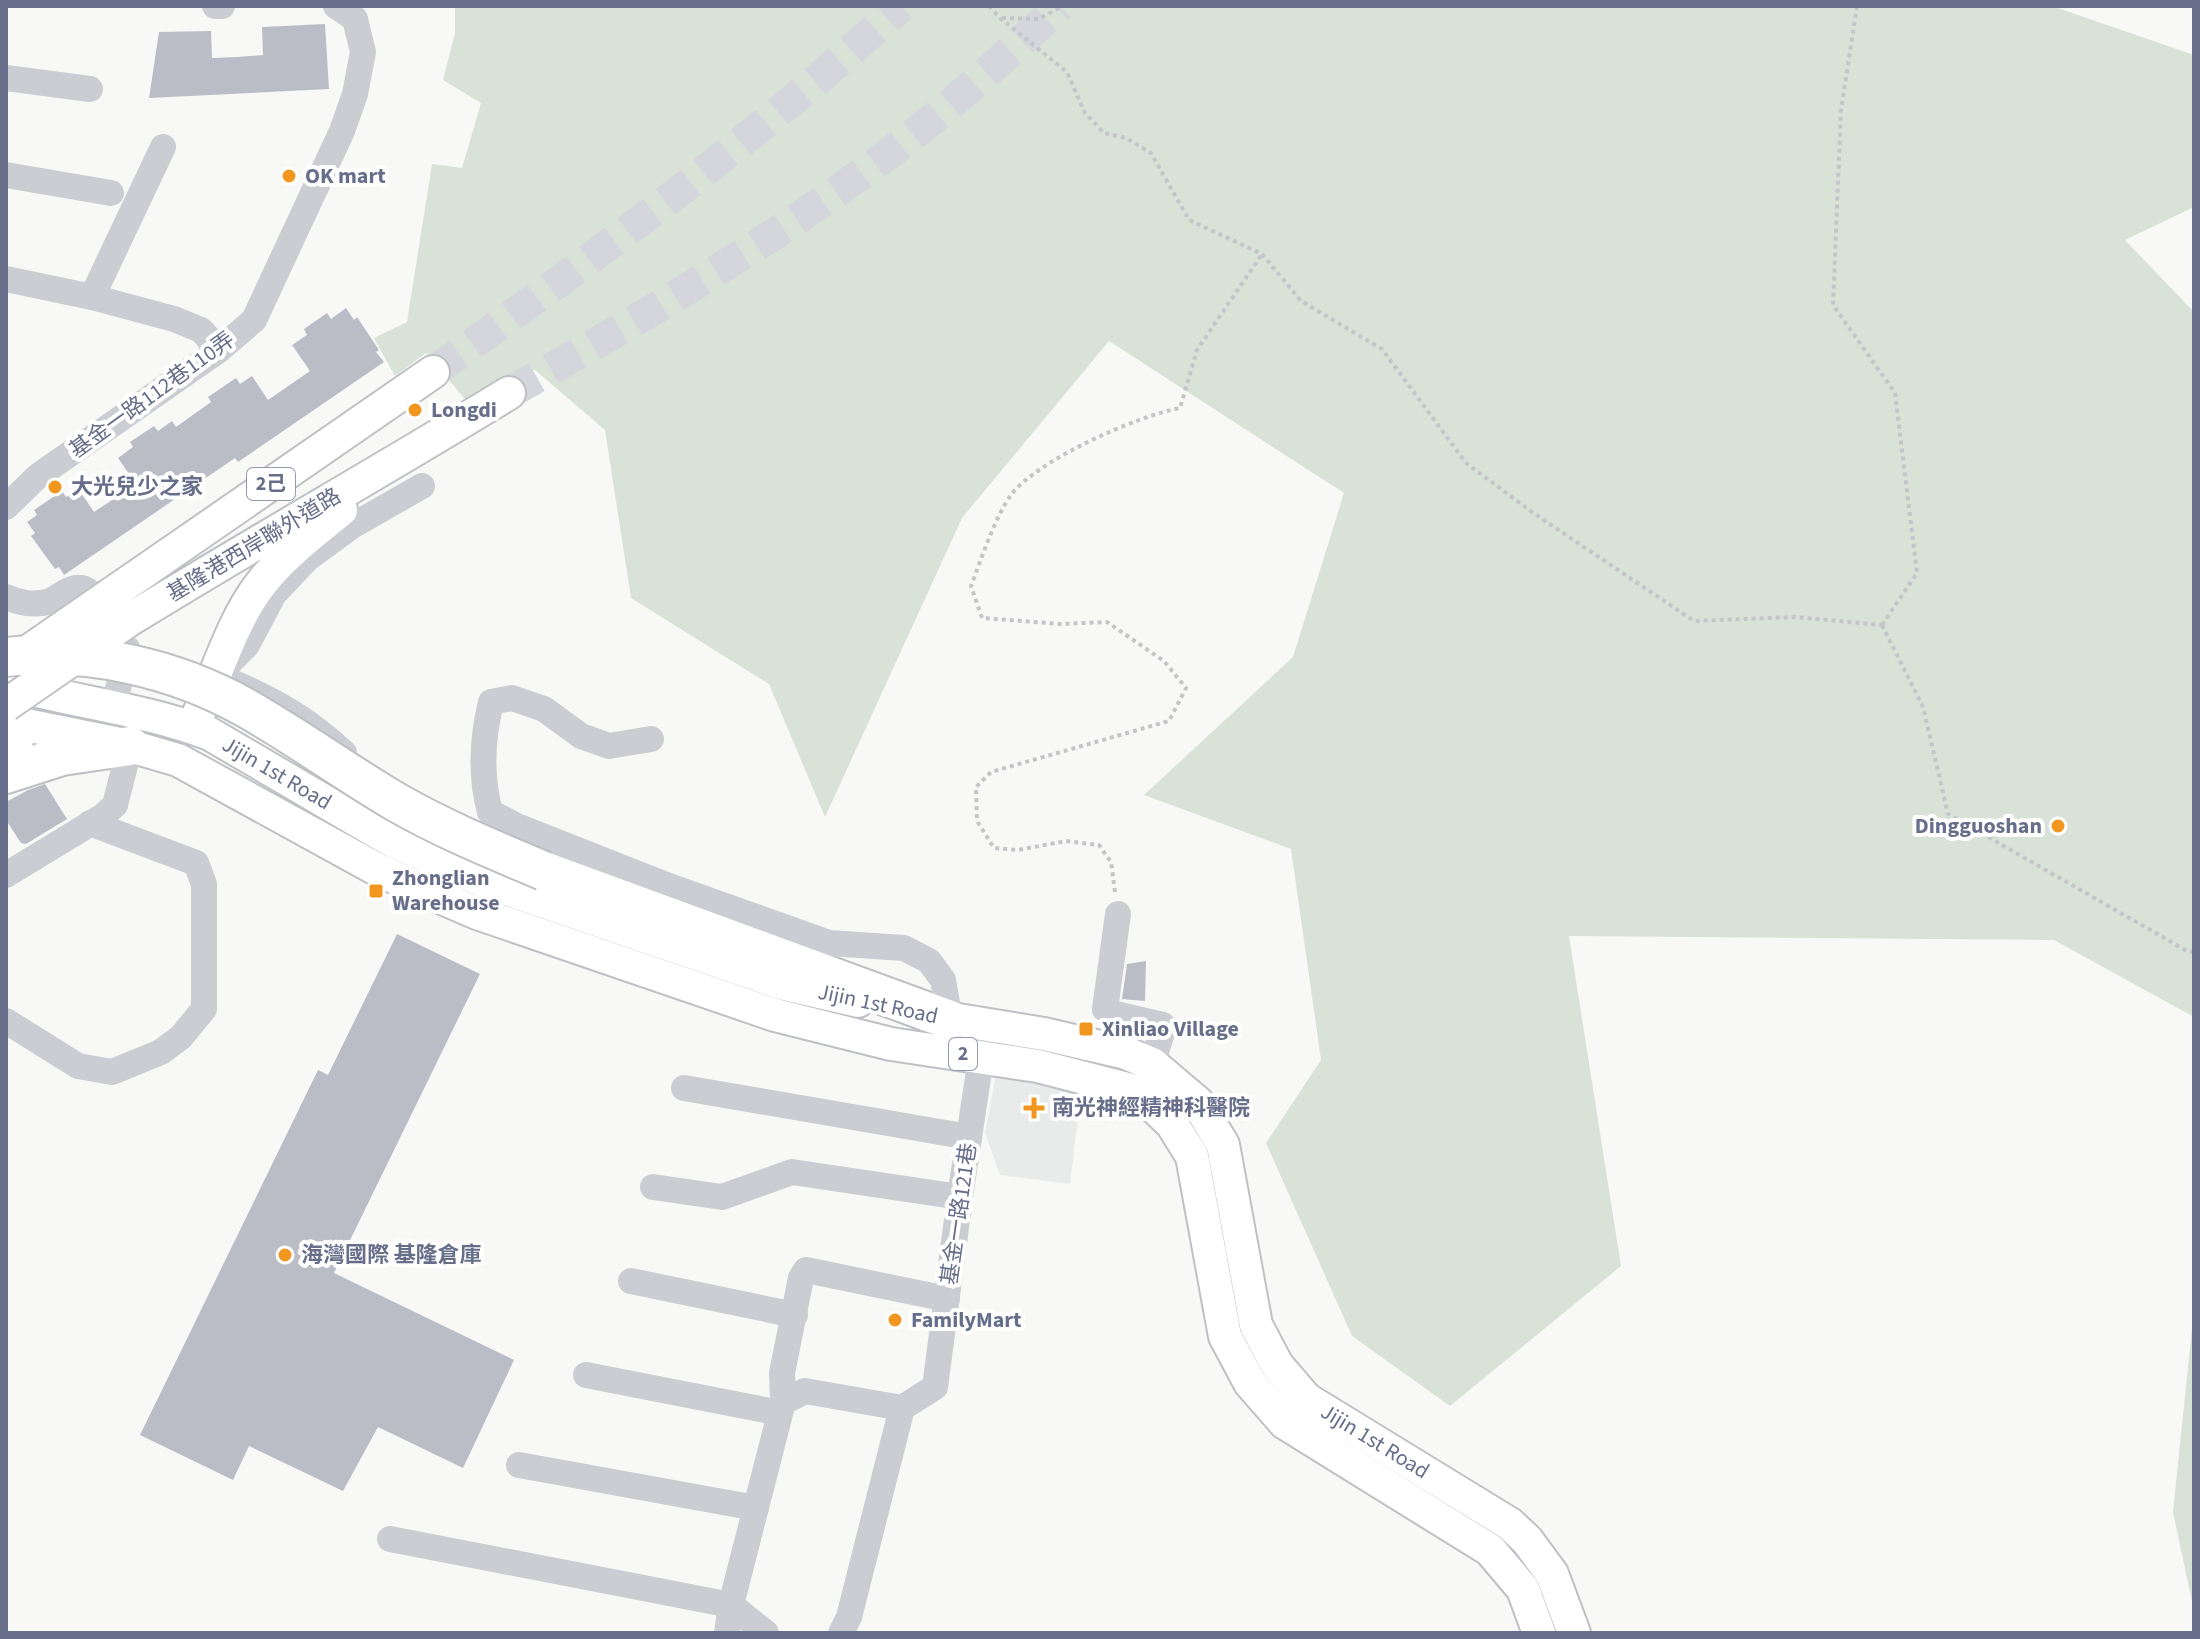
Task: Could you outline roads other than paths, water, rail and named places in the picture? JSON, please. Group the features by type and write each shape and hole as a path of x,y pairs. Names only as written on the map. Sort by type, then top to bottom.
{"highway":[{"path":"9,700 47,655 111,662 155,671 210,690 247,708 399,804 479,844 544,871 925,1008 960,1032"},
{"path":"6,774 44,760 130,746"}],"main road":[{"name":"基隆港西岸聯外道路","path":"9,700 122,620 433,372"},
{"name":"基隆港西岸聯外道路","path":"122,620 405,457 509,393"},
{"path":"130,746 192,727 247,606 268,576 297,547 405,457"},
{"name":"Jijin 1st Road","path":"9,700 114,707 192,727 210,734 394,842 489,883 784,984 960,1032 982,1057 1038,1066 1139,1092 1172,1124 1192,1156 1225,1336 1250,1383 1285,1423 1490,1550 1523,1589 1539,1633"},
{"name":"Jijin 1st Road","path":"9,700 189,765 380,871 477,913 775,1015 891,1044 960,1032 1044,1034 1126,1053 1152,1064 1198,1103 1223,1145 1256,1325 1277,1365 1306,1399 1510,1524 1527,1540 1552,1574 1574,1633"},
{"path":"428,892 445,864"}],"street":[{"path":"215,6 222,6"},
{"name":"基金一路112巷110弄","path":"6,507 38,476 219,350 254,320 342,131 355,94 363,52 355,19 336,6"},
{"path":"6,78 90,89"},
{"path":"92,297 163,147"},
{"path":"6,175 111,193"},
{"path":"6,279 92,297 174,319 201,330 219,350"},
{"path":"215,676 247,645 274,594 307,559 352,526 422,486"},
{"path":"6,597 19,603 48,602 71,588 81,588 122,620 215,676 263,695 295,713 326,736 363,772 445,864"},
{"path":"114,707 122,620"},
{"path":"651,739 609,746 581,736 544,709 512,698 491,702 483,737 484,789 490,812 517,826 669,886 829,943 904,948 929,961 943,980 960,1032"},
{"path":"6,875 115,805 130,746"},
{"path":"6,1021 78,1066 112,1072 161,1052 181,1037 204,1009 204,884 196,863 90,823"},
{"path":"1118,914 1105,1009 1163,1025 1152,1064"},
{"name":"基金一路121巷","path":"902,1408 935,1387 982,1057"},
{"path":"684,1088 969,1137"},
{"path":"653,1187 722,1197 792,1172 960,1197"},
{"path":"727,1633 731,1605 781,1408 782,1373 801,1278 806,1270 947,1299"},
{"path":"631,1281 795,1315"},
{"path":"586,1375 781,1408 805,1391 902,1408 849,1617 841,1633"},
{"path":"519,1465 756,1508"},
{"path":"390,1539 731,1605 766,1633"}],"tunnel":[{"path":"433,372 673,196 789,104 901,6"},
{"path":"509,393 663,304 813,208 928,122 1060,6"}],"place":[{"name":"OK mart","path":"289,176"},
{"name":"Longdi","path":"415,410"},
{"name":"大光兒少之家","path":"55,487"},
{"name":"Dingguoshan","path":"2058,826"},
{"name":"Zhonglian Warehouse","path":"376,891"},
{"name":"Xinliao Village","path":"1086,1029"},
{"name":"南光神經精神科醫院","path":"1034,1108"},
{"name":"海灣國際 基隆倉庫","path":"285,1255"},
{"name":"FamilyMart","path":"895,1320"}]}
